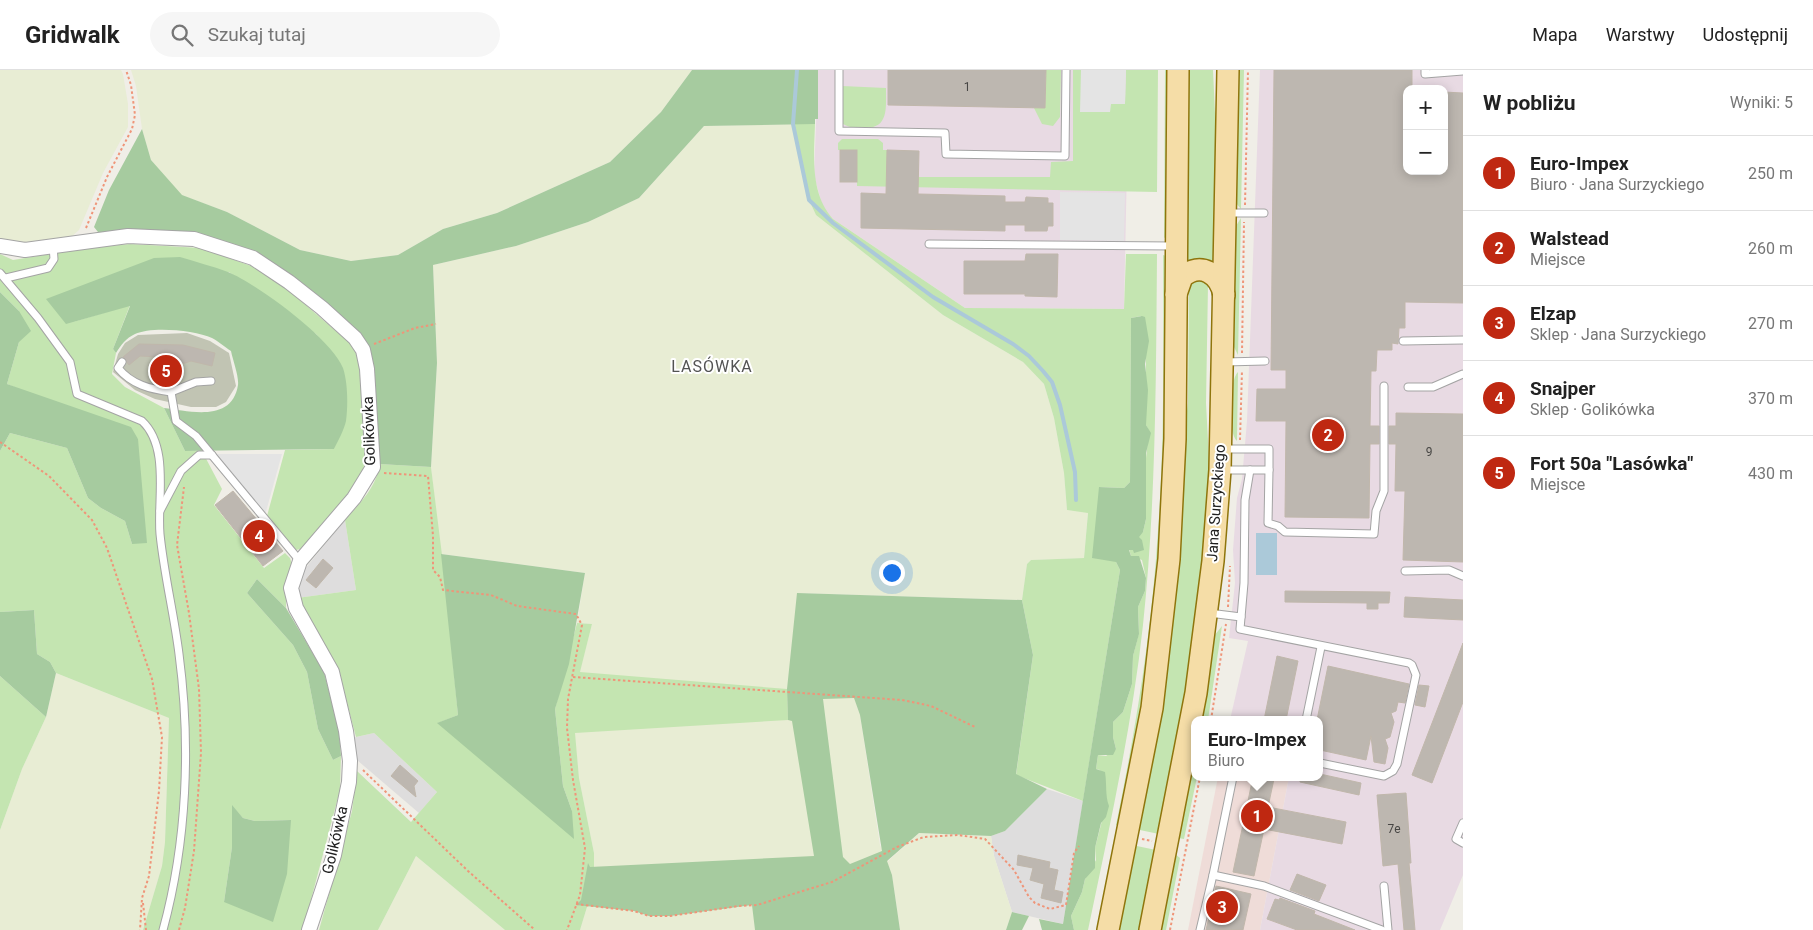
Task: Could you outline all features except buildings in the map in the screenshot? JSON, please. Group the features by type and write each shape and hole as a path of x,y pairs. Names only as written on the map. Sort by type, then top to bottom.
{"main road":[{"path":"1108,930 1147,734 1163,629 1174,486 1178,70"},
{"name":"Jana Surzyckiego","path":"1193,716 1208,613 1220,470 1230,445 1232,359 1224,300 1238,214 1228,70"},
{"path":"1176,294 1182,277 1193,270 1202,270 1211,273 1218,279 1224,300"},
{"name":"Jana Surzyckiego","path":"1150,930 1187,759 1191,731"}],"street":[{"name":"Golikówka","path":"0,246 25,250 80,241 128,236 194,239 254,258 322,308 356,338 363,350 367,369 373,467 354,498 300,561 293,580 291,595 296,608 332,672 346,732 350,761 349,782 334,855 310,930"}],"lane":[{"path":"839,70 838,131 945,133 946,154 1065,156 1066,70"},
{"path":"1425,70 1425,74 1463,72"},
{"path":"1238,214 1264,213"},
{"path":"928,244 1177,246"},
{"path":"53,246 54,259 48,268 3,275 70,362 77,394 137,418 150,429 160,466 159,514 162,552 179,656 185,739 181,834 163,930"},
{"path":"1403,341 1463,340"},
{"path":"1232,359 1265,361"},
{"path":"122,362 118,368 144,387 171,392 196,382 211,381"},
{"path":"1408,387 1433,387 1463,374"},
{"path":"1230,445 1269,450 1268,523 1278,526 1285,532 1374,534 1376,512 1384,491 1384,386"},
{"path":"171,392 176,421 196,436 300,561"},
{"path":"159,514 181,471 199,455 212,455"},
{"path":"1220,470 1269,470"},
{"path":"1250,470 1245,500 1240,629 1321,647 1409,663 1412,665 1416,675 1397,764 1393,771 1384,776 1323,764"},
{"path":"1405,571 1449,570 1463,576"},
{"path":"1208,613 1241,617"},
{"path":"1307,716 1321,647"},
{"path":"1200,930 1232,781"},
{"path":"1463,823 1456,839 1463,843"},
{"path":"1213,875 1264,886 1382,930"},
{"path":"1384,886 1388,930"}],"path":[{"path":"80,241 107,177 132,129 135,115 131,85 126,70"},
{"path":"1232,359 1238,214 1248,70"},
{"path":"363,350 375,343 415,328 436,324"},
{"path":"1230,445 1242,371"},
{"path":"0,442 49,476 92,520 107,548 152,679 161,730 161,755 154,838 149,876 142,898 140,930"},
{"path":"373,467 380,472 428,476 433,536 433,570 440,577 443,590 491,596 517,606 576,614 582,625 568,699 567,728 573,780 585,848 576,904 567,930"},
{"path":"1212,716 1226,626"},
{"path":"573,677 787,694 846,695 916,702 975,727"},
{"path":"350,761 362,769 468,871 535,930"},
{"path":"1170,930 1199,781"},
{"path":"576,904 634,912 649,916 670,916 739,906 757,906 832,882 896,847 924,837 958,835 985,839 1014,870 1029,897 1035,903 1058,908 1066,906 1074,853 1079,846"},
{"path":"1134,837 1158,842"},
{"path":"142,898 146,930"}],"shaded area":[{"path":"0,70 121,70 123,74 128,104 128,127 103,173 79,230 71,237 15,245 0,241"},
{"path":"131,70 692,70 661,112 610,162 497,213 443,229 398,255 351,261 300,250 227,212 181,195 151,160 142,129 136,86"},
{"path":"818,70 1129,70 1124,309 965,308 833,219 823,208 814,176"},
{"path":"1081,70 1126,70 1125,104 1111,104 1110,112 1080,112"},
{"path":"1260,70 1463,70 1463,875 1440,930 1260,930 1288,781 1323,781 1323,716 1231,716 1248,641 1229,638 1235,583 1233,550 1237,498 1242,479 1247,421"},
{"path":"793,124 809,200 816,215 943,315 1023,362 1044,384 1054,418 1064,473 1067,510 1088,512 1084,558 1031,560 1027,564 1022,600 797,593 855,700 860,715 880,845 888,861 919,833 991,836 994,856 1012,912 1006,930 900,930 892,875 887,862 754,906 755,930 580,930 594,884 594,853 579,778 573,718 576,686 592,624 577,623 585,573 441,554 431,467 437,363 433,265 516,246 588,222 639,198 704,126"},
{"path":"1060,192 1125,193 1124,241 1060,240"},
{"path":"187,333 210,341 229,353 236,386 226,402 216,407 191,407 155,399 135,390 113,372 118,354 125,343 138,335"},
{"path":"215,454 282,454 265,515"},
{"path":"345,520 356,590 297,598 297,588 304,570"},
{"path":"56,673 169,718 165,842 162,866 143,930 0,930 0,830 22,769 46,717"},
{"path":"374,733 437,792 419,813 357,760 352,738"},
{"path":"1217,781 1288,781 1260,930 1188,930"},
{"path":"1047,789 1083,801 1063,924 1012,912 994,856 991,836 1005,831"},
{"path":"416,856 505,930 378,930"}],"green space":[{"path":"692,70 818,70 818,119 815,119 815,124 704,126 639,198 588,222 516,246 433,265 437,363 431,467 379,464 374,384 361,339 352,325 283,271 256,253 183,231 98,232 94,227 109,190 142,129 151,160 182,195 227,212 300,250 351,261 398,255 443,229 497,213 610,162 661,112"},
{"path":"1046,70 1061,70 1060,117 1053,126 1042,124 1034,108 1045,108"},
{"path":"1073,70 1081,70 1081,112 1110,112 1110,104 1125,103 1126,70 1158,70 1157,192 857,186 857,150 838,150 838,143 842,139 878,139 883,143 883,150 887,150 887,177 1050,177 1051,162 1073,161"},
{"path":"1165,70 1172,70 1167,236 1164,238"},
{"path":"1185,70 1213,70 1217,157 1215,266 1184,266"},
{"path":"1238,70 1244,70 1241,209 1235,202"},
{"path":"842,86 886,88 886,110 882,121 878,125 863,128 855,128 843,124 841,119"},
{"path":"793,124 815,124 814,162 817,186 820,198 833,219 965,308 1124,309 1126,254 1157,254 1153,486 1143,625 1126,740 1088,930 1074,930 1071,916 1082,892 1085,879 1096,860 1095,848 1107,801 1100,770 1096,769 1098,755 1106,756 1116,749 1113,737 1113,722 1123,712 1132,684 1133,656 1139,633 1138,607 1145,591 1146,578 1142,560 1131,556 1129,549 1133,550 1140,533 1143,532 1146,519 1146,458 1149,431 1146,425 1146,357 1141,316 1131,318 1130,482 1124,488 1100,487 1116,562 1120,570 1083,801 1016,775 1033,655 1022,600 1027,564 1031,560 1084,558 1088,513 1067,510 1064,473 1054,418 1044,384 1023,362 943,315 816,215 809,200"},
{"path":"1241,218 1238,355 1232,343 1234,229"},
{"path":"130,244 201,248 257,268 293,294 352,345 358,357 366,446 361,480 343,507 305,548 296,550 267,516 285,450 334,449 342,367 316,334 229,272 66,324 130,305 113,349 116,353 112,374 125,387 164,408 185,451 202,451 222,489 214,505 264,568 285,553 290,558 293,567 286,584 286,608 257,579 247,593 293,645 307,672 318,729 333,760 341,756 340,790 303,930 143,930 162,866 165,842 169,718 56,673 50,662 37,654 34,610 0,612 0,451 10,433 67,448 88,498 101,508 125,521 132,544 138,439 7,384 19,342 19,311 0,292 0,254 13,260 87,248","holes":["232,806 243,818 255,821 290,820 224,902 232,847"]},
{"path":"1163,255 1166,256 1168,449 1158,609 1123,826 1116,825 1142,679 1152,605 1158,530 1163,427"},
{"path":"180,257 228,272 257,288 292,313 324,342 336,356 345,374 347,415 341,435 334,449 185,451 164,408 208,412 219,410 227,405 234,397 238,385 231,351 214,339 204,335 184,331 151,330 135,334 124,342 116,353 113,349 130,306 66,324 46,299 154,258"},
{"path":"1197,275 1208,285 1206,403 1210,479 1194,647 1159,834 1135,829 1188,403 1189,285"},
{"path":"0,292 19,311 31,331 19,342 7,384 131,427 138,439 147,543 132,544 125,521 101,508 88,498 67,448 10,433 0,451"},
{"path":"1145,317 1149,341 1145,364 1148,390 1146,425 1151,433 1146,453 1146,519 1143,532 1139,537 1142,540 1144,550 1134,553 1133,550 1129,550 1131,556 1139,556 1146,578 1145,591 1138,607 1139,634 1133,656 1132,684 1123,712 1113,722 1113,737 1116,749 1113,755 1098,755 1096,769 1105,772 1109,806 1106,817 1101,823 1095,848 1095,868 1085,879 1082,892 1071,916 1074,930 1042,930 1039,919 1063,924 1120,570 1116,562 1092,558 1099,487 1124,488 1130,482 1131,318"},
{"path":"1238,372 1237,441 1232,428 1230,406 1233,385"},
{"path":"379,464 431,467 445,579 458,715 438,723 572,811 563,786 555,709 577,623 592,624 580,672 787,689 788,720 575,733 579,778 594,853 594,884 580,930 505,930 416,856 378,930 319,930 352,811 357,771 411,822 437,792 374,733 356,737 341,680 297,598 356,590 345,520 362,501 371,487 378,472"},
{"path":"441,554 585,573 569,664 555,709 563,786 572,811 574,839 437,723 458,715"},
{"path":"257,579 286,608 324,672 339,730 341,756 333,760 318,729 307,672 293,645 247,593"},
{"path":"797,593 1022,600 1033,655 1016,774 1047,789 1005,831 991,836 919,833 887,861 892,875 900,930 755,930 752,905 670,916 649,916 634,911 576,905 581,900 588,863 590,867 814,856 792,721 788,720 787,689","holes":["854,698 860,715 882,851 850,864 843,857 823,699"]},
{"path":"34,610 37,654 50,662 56,673 46,717 0,676 0,612"},
{"path":"1222,626 1209,716 1202,716 1214,636"},
{"path":"0,676 46,717 22,769 0,830"},
{"path":"1191,774 1191,781 1196,781 1184,839 1178,838"},
{"path":"232,805 243,818 255,821 291,820 287,874 273,922 224,902 232,847"},
{"path":"1132,845 1156,850 1140,930 1115,930"},
{"path":"1175,854 1180,858 1166,930 1159,930"},
{"path":"1012,912 1029,916 1022,930 1006,930"}],"water":[{"path":"1256,533 1277,533 1277,575 1256,575"}],"waterway":[{"path":"797,70 793,124 809,200 833,223 933,297 1013,344 1029,356 1043,371 1052,382 1060,405 1075,472 1076,500"}],"place":[{"name":"Fort 50a \"Lasówka\"","path":"166,371"},
{"name":"Walstead","path":"1328,435"},
{"name":"Snajper","path":"259,536"},
{"name":"Euro-Impex","path":"1257,816"},
{"name":"Elzap","path":"1222,907"}],"district":[{"name":"LASÓWKA","path":"712,366"}]}
